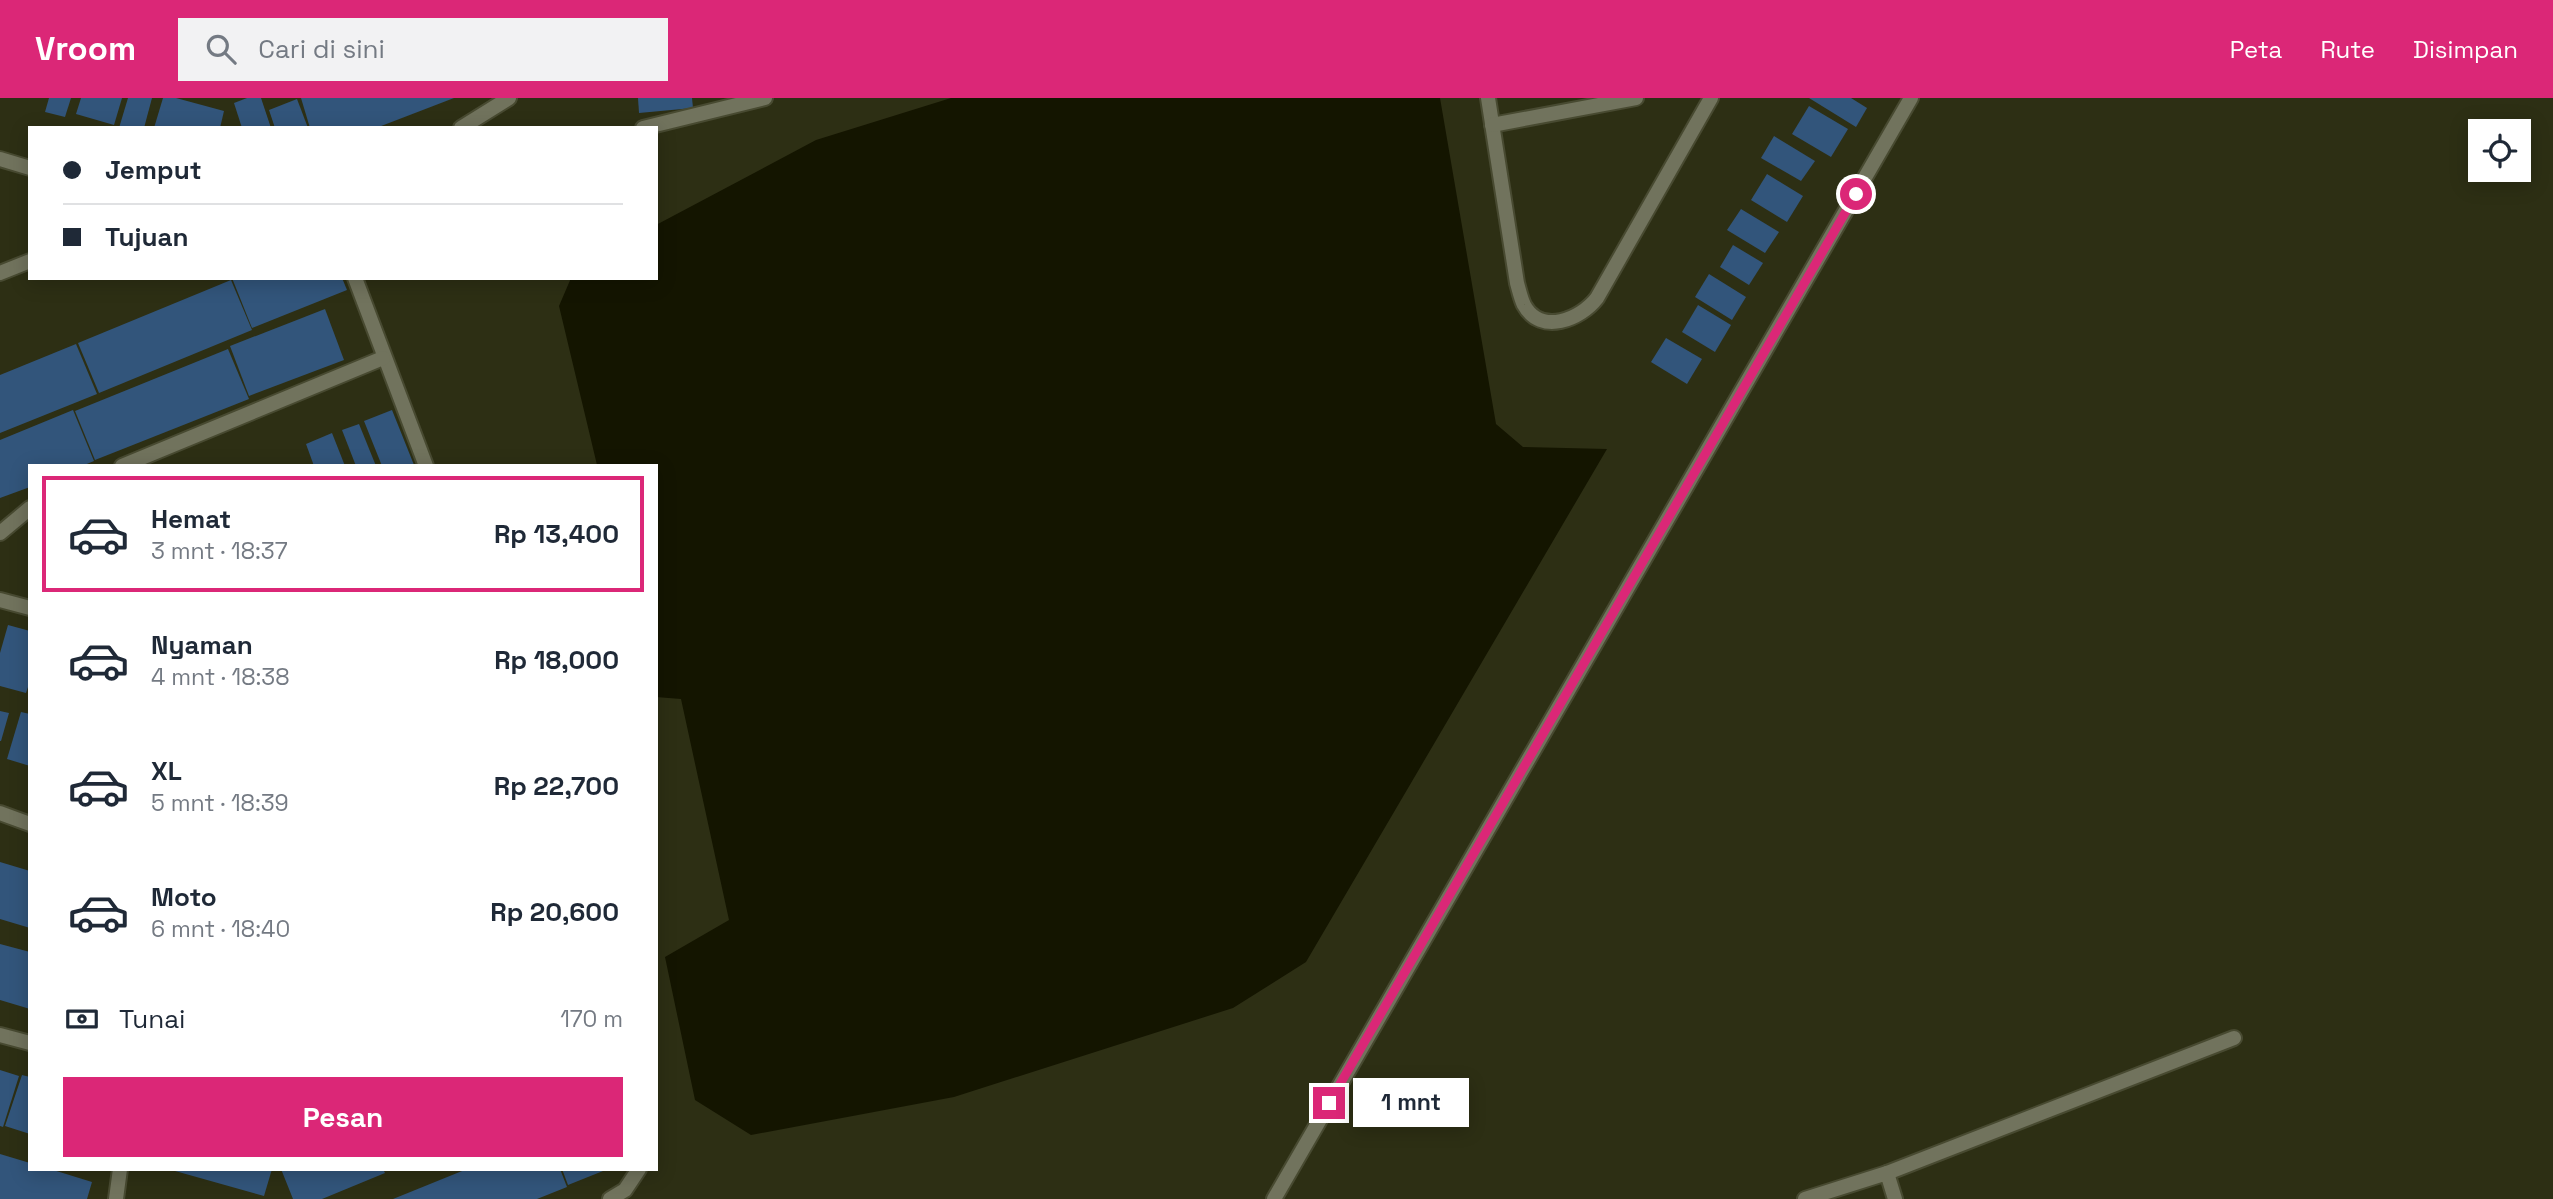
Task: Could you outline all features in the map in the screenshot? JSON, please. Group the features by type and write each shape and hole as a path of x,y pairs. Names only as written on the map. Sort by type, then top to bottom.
{"street":[{"path":"464,126 509,98"},
{"path":"651,126 765,98"},
{"path":"1488,98 1517,283 1524,306 1535,316 1559,322 1576,317 1597,298 1711,98"},
{"path":"1492,125 1636,98"},
{"path":"1274,1199 1911,98"},
{"path":"0,159 28,167"},
{"path":"0,273 28,262"},
{"path":"356,280 425,464"},
{"path":"127,464 383,358"},
{"path":"0,533 28,511"},
{"path":"0,600 28,607"},
{"path":"0,813 28,823"},
{"path":"0,1035 28,1042"},
{"path":"1805,1199 1887,1173 2234,1038"},
{"path":"116,1199 120,1171"},
{"path":"610,1199 625,1190 638,1171"},
{"path":"1887,1173 1895,1199"}],"shaded area":[{"path":"951,98 1440,98 1496,424 1523,447 1607,449 1306,962 1233,1008 954,1097 751,1135 695,1100 665,957 729,920 681,699 658,697 658,464 597,464 559,306 570,280 658,280 658,224 816,140"}],"building":[{"path":"49,98 71,98 65,117 45,112"},
{"path":"81,98 122,98 114,125 76,114"},
{"path":"128,98 152,98 145,126 120,126"},
{"path":"163,98 176,98 224,111 220,126 155,126"},
{"path":"247,98 261,98 270,126 241,126 234,103"},
{"path":"301,98 454,98 381,126 309,126"},
{"path":"638,98 692,98 693,108 639,113"},
{"path":"1809,98 1851,98 1867,108 1856,127"},
{"path":"297,99 307,126 274,126 269,110"},
{"path":"1809,106 1848,129 1831,157 1792,134"},
{"path":"1774,136 1815,161 1801,181 1761,158"},
{"path":"1767,174 1803,196 1787,222 1751,200"},
{"path":"1741,209 1779,232 1765,253 1727,230"},
{"path":"1733,245 1763,263 1749,285 1720,267"},
{"path":"1709,274 1746,297 1732,320 1695,297"},
{"path":"231,280 252,330 99,393 78,343"},
{"path":"233,280 343,280 347,290 252,328"},
{"path":"1698,305 1731,325 1715,352 1682,332"},
{"path":"325,309 344,360 249,396 230,346"},
{"path":"1666,338 1702,359 1687,384 1651,362"},
{"path":"76,344 97,394 0,433 0,375"},
{"path":"228,349 249,399 95,460 75,411"},
{"path":"73,410 94,461 87,464 28,464 28,488 0,498 0,440"},
{"path":"392,410 414,464 381,464 364,421"},
{"path":"359,424 375,464 355,464 342,430"},
{"path":"332,433 344,464 313,464 306,444"},
{"path":"8,625 28,630 26,693 0,686 0,653"},
{"path":"0,711 9,713 1,741 0,741"},
{"path":"21,712 28,714 28,765 7,759"},
{"path":"0,862 28,870 28,927 0,919"},
{"path":"0,944 28,951 28,1008 0,1000"},
{"path":"0,1070 19,1076 3,1127 0,1126"},
{"path":"22,1075 28,1076 28,1133 5,1126"},
{"path":"0,1154 28,1162 28,1171 56,1171 92,1182 87,1199 0,1199"},
{"path":"175,1171 271,1171 264,1196"},
{"path":"282,1171 385,1173 322,1199 293,1199"},
{"path":"462,1171 561,1171 567,1187 537,1199 393,1199"},
{"path":"563,1171 603,1171 568,1185"}],"route":[{"path":"1329,1103 1856,194"}]}
